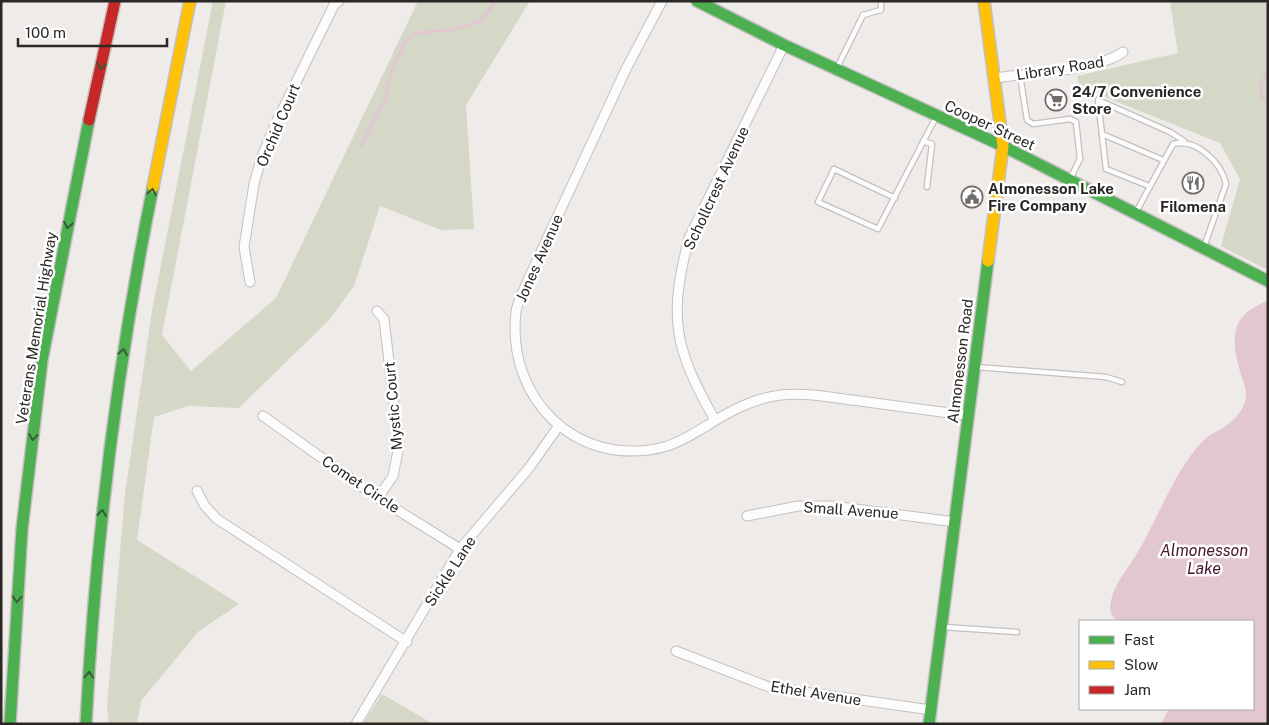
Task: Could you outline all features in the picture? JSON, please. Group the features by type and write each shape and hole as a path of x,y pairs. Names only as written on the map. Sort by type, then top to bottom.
{"main road":[{"name":"Veterans Memorial Highway","path":"10,724 22,529 42,360 76,181 115,1"},
{"path":"86,724 98,545 110,436 125,335 190,1"},
{"name":"Cooper Street","path":"697,1 784,45 1003,146 1268,281"},
{"name":"Almonesson Road","path":"929,724 1003,146 984,1"}],"street":[{"name":"Jones Avenue","path":"662,1 626,69 531,273 516,311 516,337 520,368 533,397 558,427 596,446 619,451 665,447 686,438 715,420 760,398 794,394 968,415"},
{"name":"Orchid Court","path":"250,282 244,247 254,184 261,159 275,124 335,2"},
{"name":"Schollcrest Avenue","path":"715,420 685,362 680,342 676,317 681,271 690,238 784,45"},
{"name":"Library Road","path":"995,78 1113,60 1123,52"},
{"name":"Mystic Court","path":"376,312 384,319 399,446 393,476 378,498"},
{"name":"Comet Circle","path":"263,416 378,498 460,549"},
{"name":"Sickle Lane","path":"356,724 407,642 460,549 529,468 558,427"},
{"path":"198,492 205,506 217,519 407,642"},
{"name":"Small Avenue","path":"748,516 798,506 833,506 955,522"},
{"name":"Ethel Avenue","path":"676,651 769,687 931,710"}],"lane":[{"path":"836,69 863,15 881,10 881,1"},
{"path":"1020,74 1028,120 1033,124 1070,119 1076,122 1080,159 1070,180"},
{"path":"1149,186 1106,169 1098,100 1170,132 1185,142 1204,150 1224,177 1226,184 1203,248"},
{"path":"895,198 834,169 818,202 878,229 895,198 936,115"},
{"path":"1102,134 1163,160"},
{"path":"923,141 932,144 927,188"},
{"path":"1135,214 1173,144 1185,142"},
{"path":"975,366 1106,376 1122,382"},
{"path":"942,627 1017,632"}],"green space":[{"path":"213,1 226,1 162,335 191,371 276,298 418,1 530,1 466,105 474,229 441,230 380,206 354,286 330,319 239,408 188,406 154,417 137,540 239,604 199,631 141,701 137,724 109,724 107,706 125,493 152,311"},
{"path":"1170,1 1268,1 1268,270 1221,246 1240,179 1220,143 1080,87 1077,76 1178,53"},
{"path":"382,694 433,724 363,724"}],"water":[{"name":"Almonesson Lake","path":"1268,301 1268,724 1161,724 1168,710 1254,710 1254,620 1116,620 1112,615 1110,607 1118,582 1146,538 1184,466 1203,441 1228,425 1243,407 1246,394 1235,348 1236,328 1240,320 1256,306"}],"waterway":[{"path":"361,146 386,98 391,72 404,44 417,33 451,30 479,22 496,1"},
{"path":"1268,70 1260,85 1262,97 1268,102"}],"traffic: fast":[{"path":"697,1 784,45 1003,146 1268,281"},
{"path":"10,724 22,529 42,360 89,120"},
{"path":"86,724 95,589 109,454 118,387 153,187"},
{"path":"929,724 988,261"}],"traffic: slow":[{"path":"153,187 190,1"},
{"path":"984,1 1003,146 988,261"}],"traffic: jam":[{"path":"89,120 115,1"}],"place":[{"name":"24/7 Convenience Store","path":"1056,100"},
{"name":"Filomena","path":"1193,183"},
{"name":"Almonesson Lake Fire Company","path":"972,197"}]}
